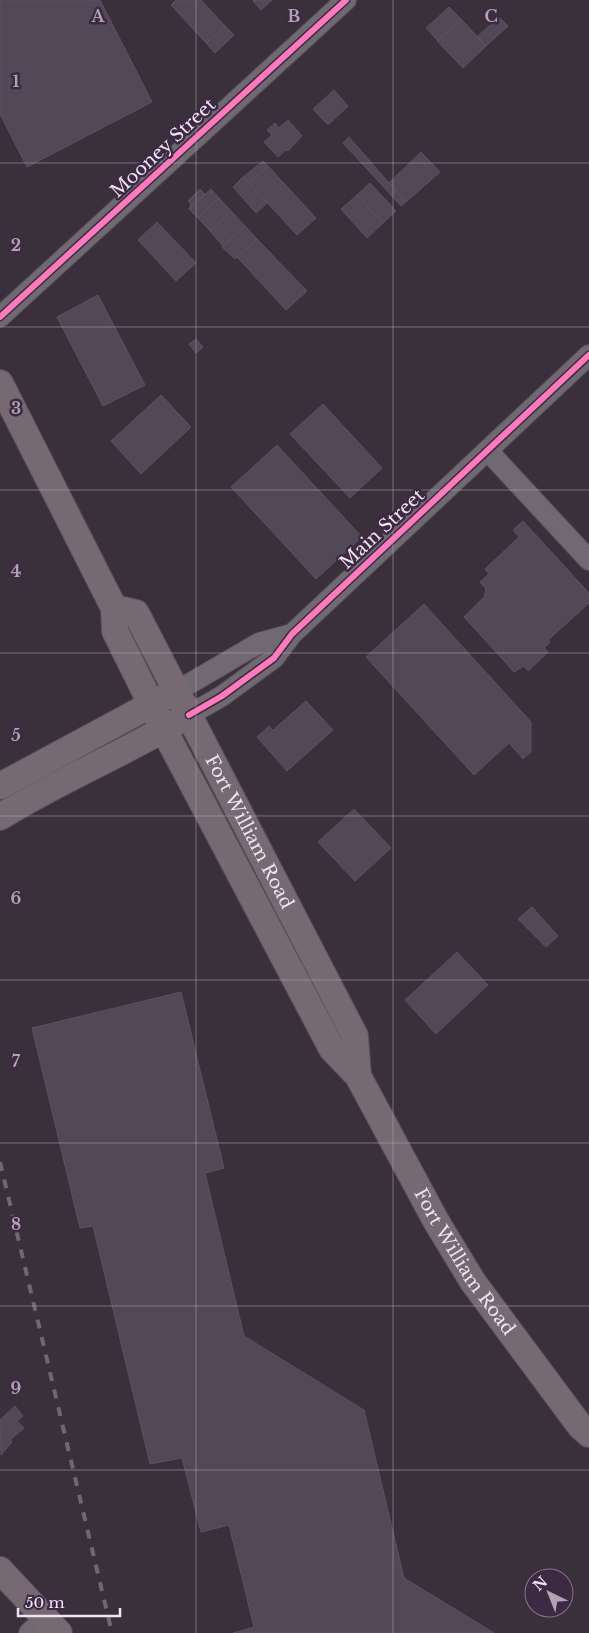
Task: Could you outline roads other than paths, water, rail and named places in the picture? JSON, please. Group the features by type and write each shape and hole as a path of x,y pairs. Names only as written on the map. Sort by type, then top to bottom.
{"main road":[{"name":"Fort William Road","path":"0,383 114,608 115,631 164,730 332,1049 358,1076 436,1222 472,1282 580,1426 589,1434"},
{"name":"Fort William Road","path":"114,608 136,613 177,691 355,1036 358,1076"},
{"path":"0,786 177,691"},
{"path":"0,817 189,715"},
{"path":"0,1570 44,1628"}],"street":[{"name":"Mooney Street","path":"0,318 346,0"},
{"name":"Main Street","path":"189,715 222,696 274,658 292,634 589,355"},
{"path":"488,451 589,560"},
{"name":"Main Street","path":"177,691 259,642 292,634"}],"railway":[{"path":"0,1162 112,1633"}]}
